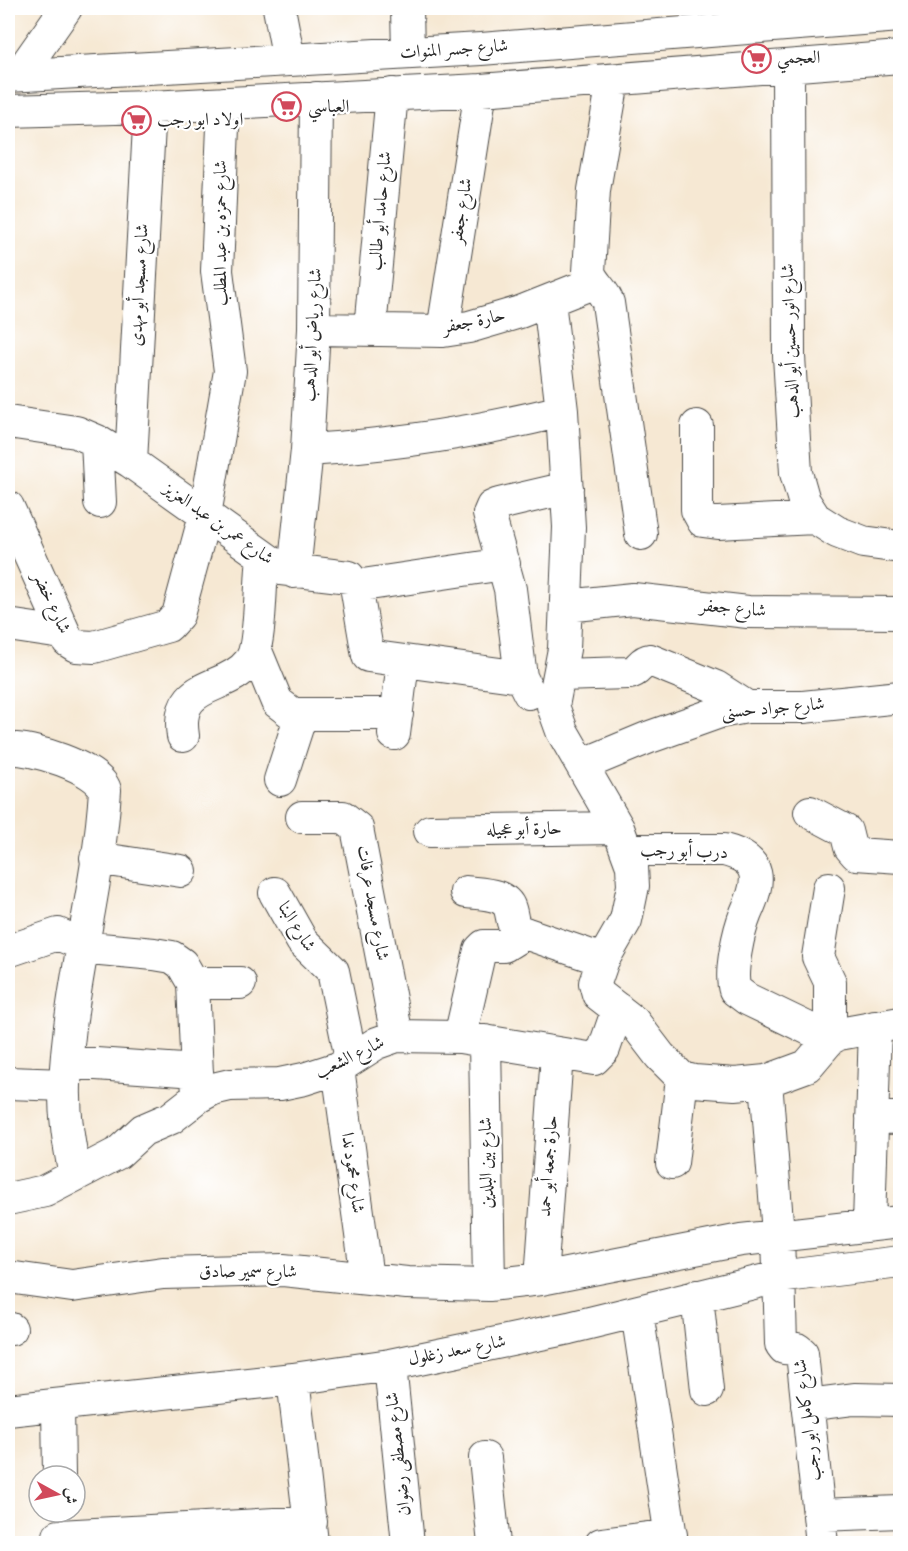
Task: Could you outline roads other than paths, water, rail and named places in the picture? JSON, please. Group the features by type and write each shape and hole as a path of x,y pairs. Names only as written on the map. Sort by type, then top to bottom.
{"street":[{"path":"13,75 66,8"},
{"path":"279,8 289,60"},
{"path":"408,8 408,53"},
{"name":"شارع جسر المنوات","path":"13,75 408,53 713,19 885,14"},
{"path":"8,111 150,107 481,90 900,57"},
{"name":"شارع انور حسين أبو الدهب","path":"788,67 789,356 796,473 804,501 815,518"},
{"path":"613,81 590,223 589,272 593,283 606,296 608,303 641,534"},
{"name":"شارع جعفر","path":"443,331 481,90"},
{"name":"شارع حامد أبو طالب","path":"370,329 392,94"},
{"name":"شارع رياض أبو الدهب","path":"294,572 307,450 314,329 316,98"},
{"name":"شارع حمزه بن عبد المطلب","path":"94,647 155,631 168,626 178,615 205,515 230,372 218,295 217,271 224,103"},
{"name":"شارع مسجد أبو مهدى","path":"131,462 150,107"},
{"name":"حارة جعفر","path":"314,329 443,331 494,321 593,283"},
{"path":"549,301 562,411 569,566 564,649 554,699 556,718 623,839 632,876 631,902 626,920 603,960 595,989 602,998 634,1022 660,1056 682,1078 735,1084 766,1081 807,1066 830,1039 888,1025 886,1118 868,1224"},
{"path":"307,450 440,437 562,411"},
{"name":"شارع عمر بن عبد العزيز","path":"8,422 76,432 98,441 281,568 294,572 349,577 356,586"},
{"path":"697,426 697,510 703,521 718,523 815,518 837,532 863,542 900,547"},
{"path":"98,441 100,502"},
{"path":"556,718 540,708 520,677 504,564 489,518 492,507 567,488"},
{"name":"شارع خضر","path":"8,507 62,633 76,646 94,647"},
{"path":"263,557 256,651 277,702 284,710 302,716 395,724 403,662"},
{"path":"504,564 356,586 366,653 373,658 520,677"},
{"name":"شارع جعفر","path":"566,606 633,599 748,612 900,613"},
{"path":"8,625 62,633"},
{"path":"183,736 183,713 194,694 243,668 256,651"},
{"path":"559,675 629,674 636,671 642,662 650,660 716,687 747,707"},
{"name":"شارع جواد حسنى","path":"582,765 691,721 720,712 747,707 804,707 900,697"},
{"path":"280,780 302,716"},
{"path":"8,749 35,751 56,758 96,777 104,785 105,796 82,945 66,1074 66,1124 75,1176"},
{"path":"810,812 846,831 850,847 856,854 900,857"},
{"name":"شارع مسجد عرفات","path":"303,817 343,817 357,828 397,1036"},
{"name":"حارة أبو عجيله","path":"430,831 623,839"},
{"name":"درب أبو رجب","path":"623,839 724,850 738,854 750,863 756,876 757,891 746,914 733,968 735,990 747,999 830,1039"},
{"path":"96,858 182,871"},
{"path":"829,888 818,957 830,982 830,1039"},
{"path":"466,892 499,898 510,909 515,927 525,933 603,960"},
{"name":"شارع البنا","path":"275,893 302,941 333,971 345,1063"},
{"name":"شارع بين البلدين","path":"489,1285 472,1039 480,950 484,946 504,946 525,933"},
{"path":"8,951 58,934 82,945 98,949 172,957 182,964 193,983 197,1084 66,1074 8,1083"},
{"path":"193,983 240,983"},
{"name":"شارع الشعب","path":"8,1199 33,1196 118,1153 143,1130 171,1118 197,1084 280,1084 345,1063 377,1042 397,1036 472,1039 589,1059 598,1057 604,1049 618,1009"},
{"name":"حارة جمعه أبو حمد","path":"541,1279 557,1054"},
{"name":"شارع محمود ندا","path":"345,1063 367,1278"},
{"path":"672,1163 682,1078"},
{"path":"766,1081 778,1234 778,1277"},
{"path":"489,1285 541,1279 689,1248 778,1234 900,1222"},
{"name":"شارع سعد زغلول","path":"8,1410 293,1379 390,1365 637,1312 778,1277 900,1262"},
{"name":"شارع سمير صادق","path":"8,1277 72,1286 163,1273 284,1270 448,1285 489,1285"},
{"name":"شارع كامل ابو رجب","path":"778,1277 781,1344 784,1348 797,1349 802,1353 821,1529"},
{"path":"698,1296 707,1390"},
{"path":"601,1544 671,1539 637,1312"},
{"name":"شارع مصطفى رضوان","path":"390,1365 408,1544"},
{"path":"59,1531 312,1533 293,1379"},
{"path":"807,1405 854,1399 900,1400"},
{"path":"58,1405 59,1464"},
{"path":"485,1458 494,1544"},
{"path":"821,1529 900,1512"}],"place":[{"name":"العجمي","path":"756,58"},
{"name":"العباسي","path":"287,107"},
{"name":"اولاد ابو رجب","path":"136,120"}]}
